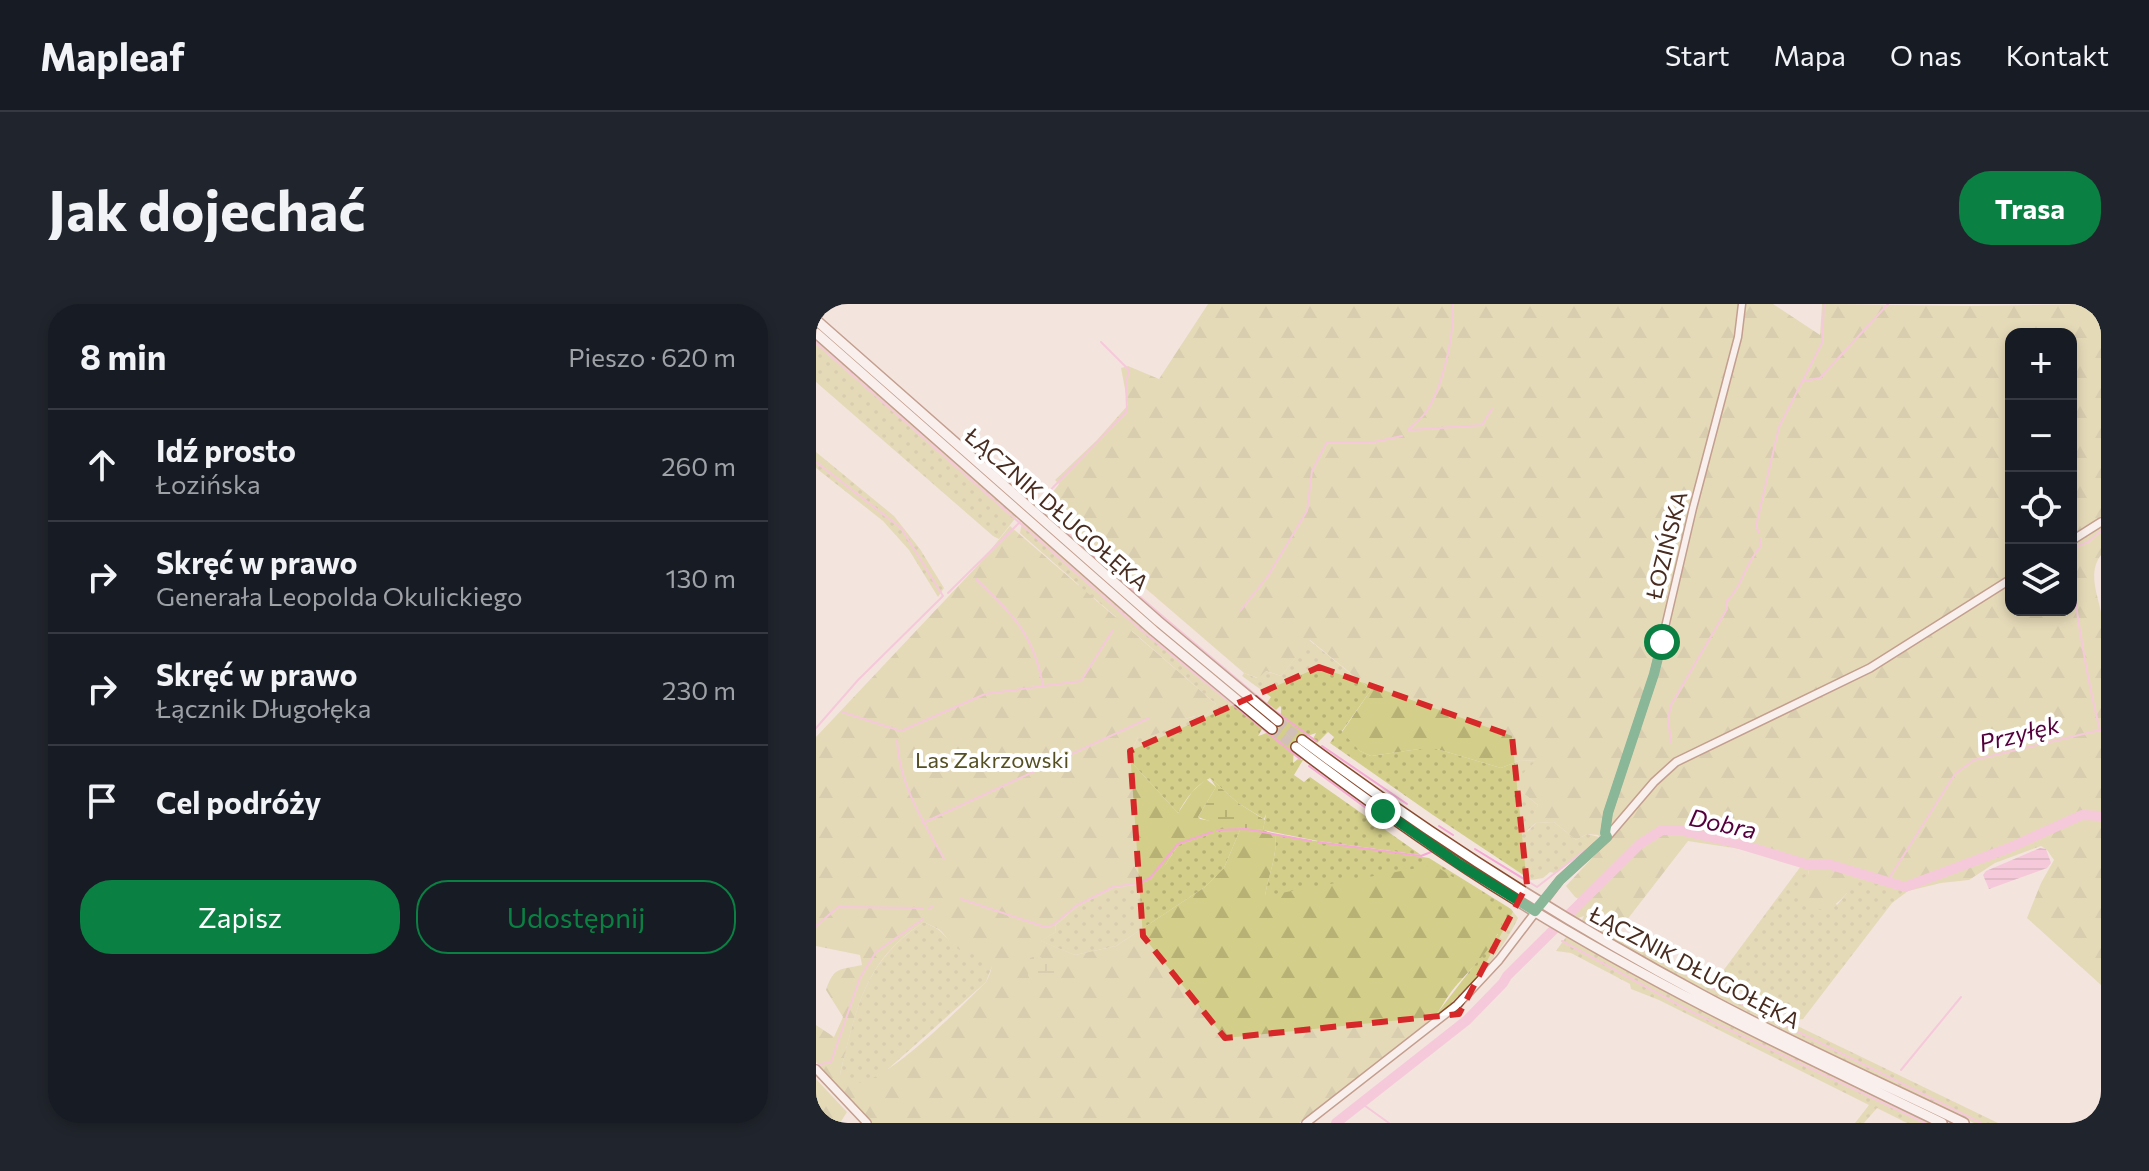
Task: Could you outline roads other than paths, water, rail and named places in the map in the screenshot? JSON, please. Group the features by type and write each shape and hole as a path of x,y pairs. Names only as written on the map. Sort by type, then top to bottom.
{"main road":[{"name":"ŁĄCZNIK DŁUGOŁĘKA","path":"816,320 1275,725 1154,631 816,333"},
{"name":"ŁĄCZNIK DŁUGOŁĘKA","path":"1299,743 1538,907 1546,918 1574,928 1705,997 1964,1123"},
{"name":"ŁĄCZNIK DŁUGOŁĘKA","path":"1538,907 1554,910 1574,928 1732,1021 1942,1123"}],"street":[{"name":"ŁOZIŃSKA","path":"1607,837 1608,813 1654,674 1738,337 1742,304"},
{"path":"2077,537 2101,522"},
{"path":"1306,1123 1457,1005 1499,960 1560,880 1607,837 1663,772 1684,757 1858,675 2005,583"},
{"path":"816,1069 867,1123"}],"waterway":[{"path":"1408,430 1426,412 1442,375 1450,344 1452,304"},
{"path":"1759,533 1756,526 1779,427 1822,343 1824,304"},
{"path":"1804,381 1820,378 1888,304"},
{"path":"1036,505 1127,411 1129,370 1101,342"},
{"path":"816,343 1140,629 1300,759"},
{"path":"1411,430 1482,425 1492,409"},
{"path":"1241,610 1268,576 1307,511 1312,471 1327,442 1374,442 1402,436"},
{"path":"816,462 901,528 943,596 858,680 816,728"},
{"path":"1021,490 1029,494 1035,488"},
{"path":"1038,503 1078,543 1160,614 1275,711 1316,741"},
{"path":"948,593 1020,522"},
{"name":"Przyłęk","path":"1888,880 1955,774 1974,760 2100,730 2081,636 2073,560 2075,547 2088,542 2101,531"},
{"path":"1671,742 1668,719 1671,705 1727,609 1726,602 1761,546 1760,539"},
{"path":"976,579 1020,626 1034,653 1043,686"},
{"path":"842,712 901,731 985,694 1081,681 1113,630"},
{"path":"923,823 1149,718"},
{"path":"897,740 907,787 944,859"},
{"path":"1322,746 1407,804"},
{"path":"1309,766 1385,822"},
{"name":"Dobra","path":"1336,1123 1467,1020 1640,844 1662,830 1679,830 1736,843 1809,865 1831,865 1905,887 2009,848 2082,815 2101,816"},
{"path":"1439,826 1453,835"},
{"path":"1217,830 1246,829 1311,841"},
{"path":"961,899 1045,927 1053,925 1076,906 1113,887 1140,883 1150,878 1178,844 1212,832"},
{"path":"1318,842 1421,856 1431,852"},
{"path":"1475,849 1537,887 1585,850"},
{"path":"816,926 838,907 923,908"},
{"path":"929,908 933,907"},
{"path":"1589,915 1588,918 1607,930"},
{"path":"816,1065 831,1062 860,978 876,952 923,919"},
{"path":"1619,937 1744,1005 1981,1123"},
{"path":"1562,941 1692,1012 1925,1123"},
{"path":"1901,1070 1961,997"},
{"path":"1361,1103 1389,1123"}],"tunnel":[{"path":"1278,721 1302,740"},
{"path":"1272,729 1296,747"}],"park label":[{"name":"Las Zakrzowski","path":"992,759"}]}
